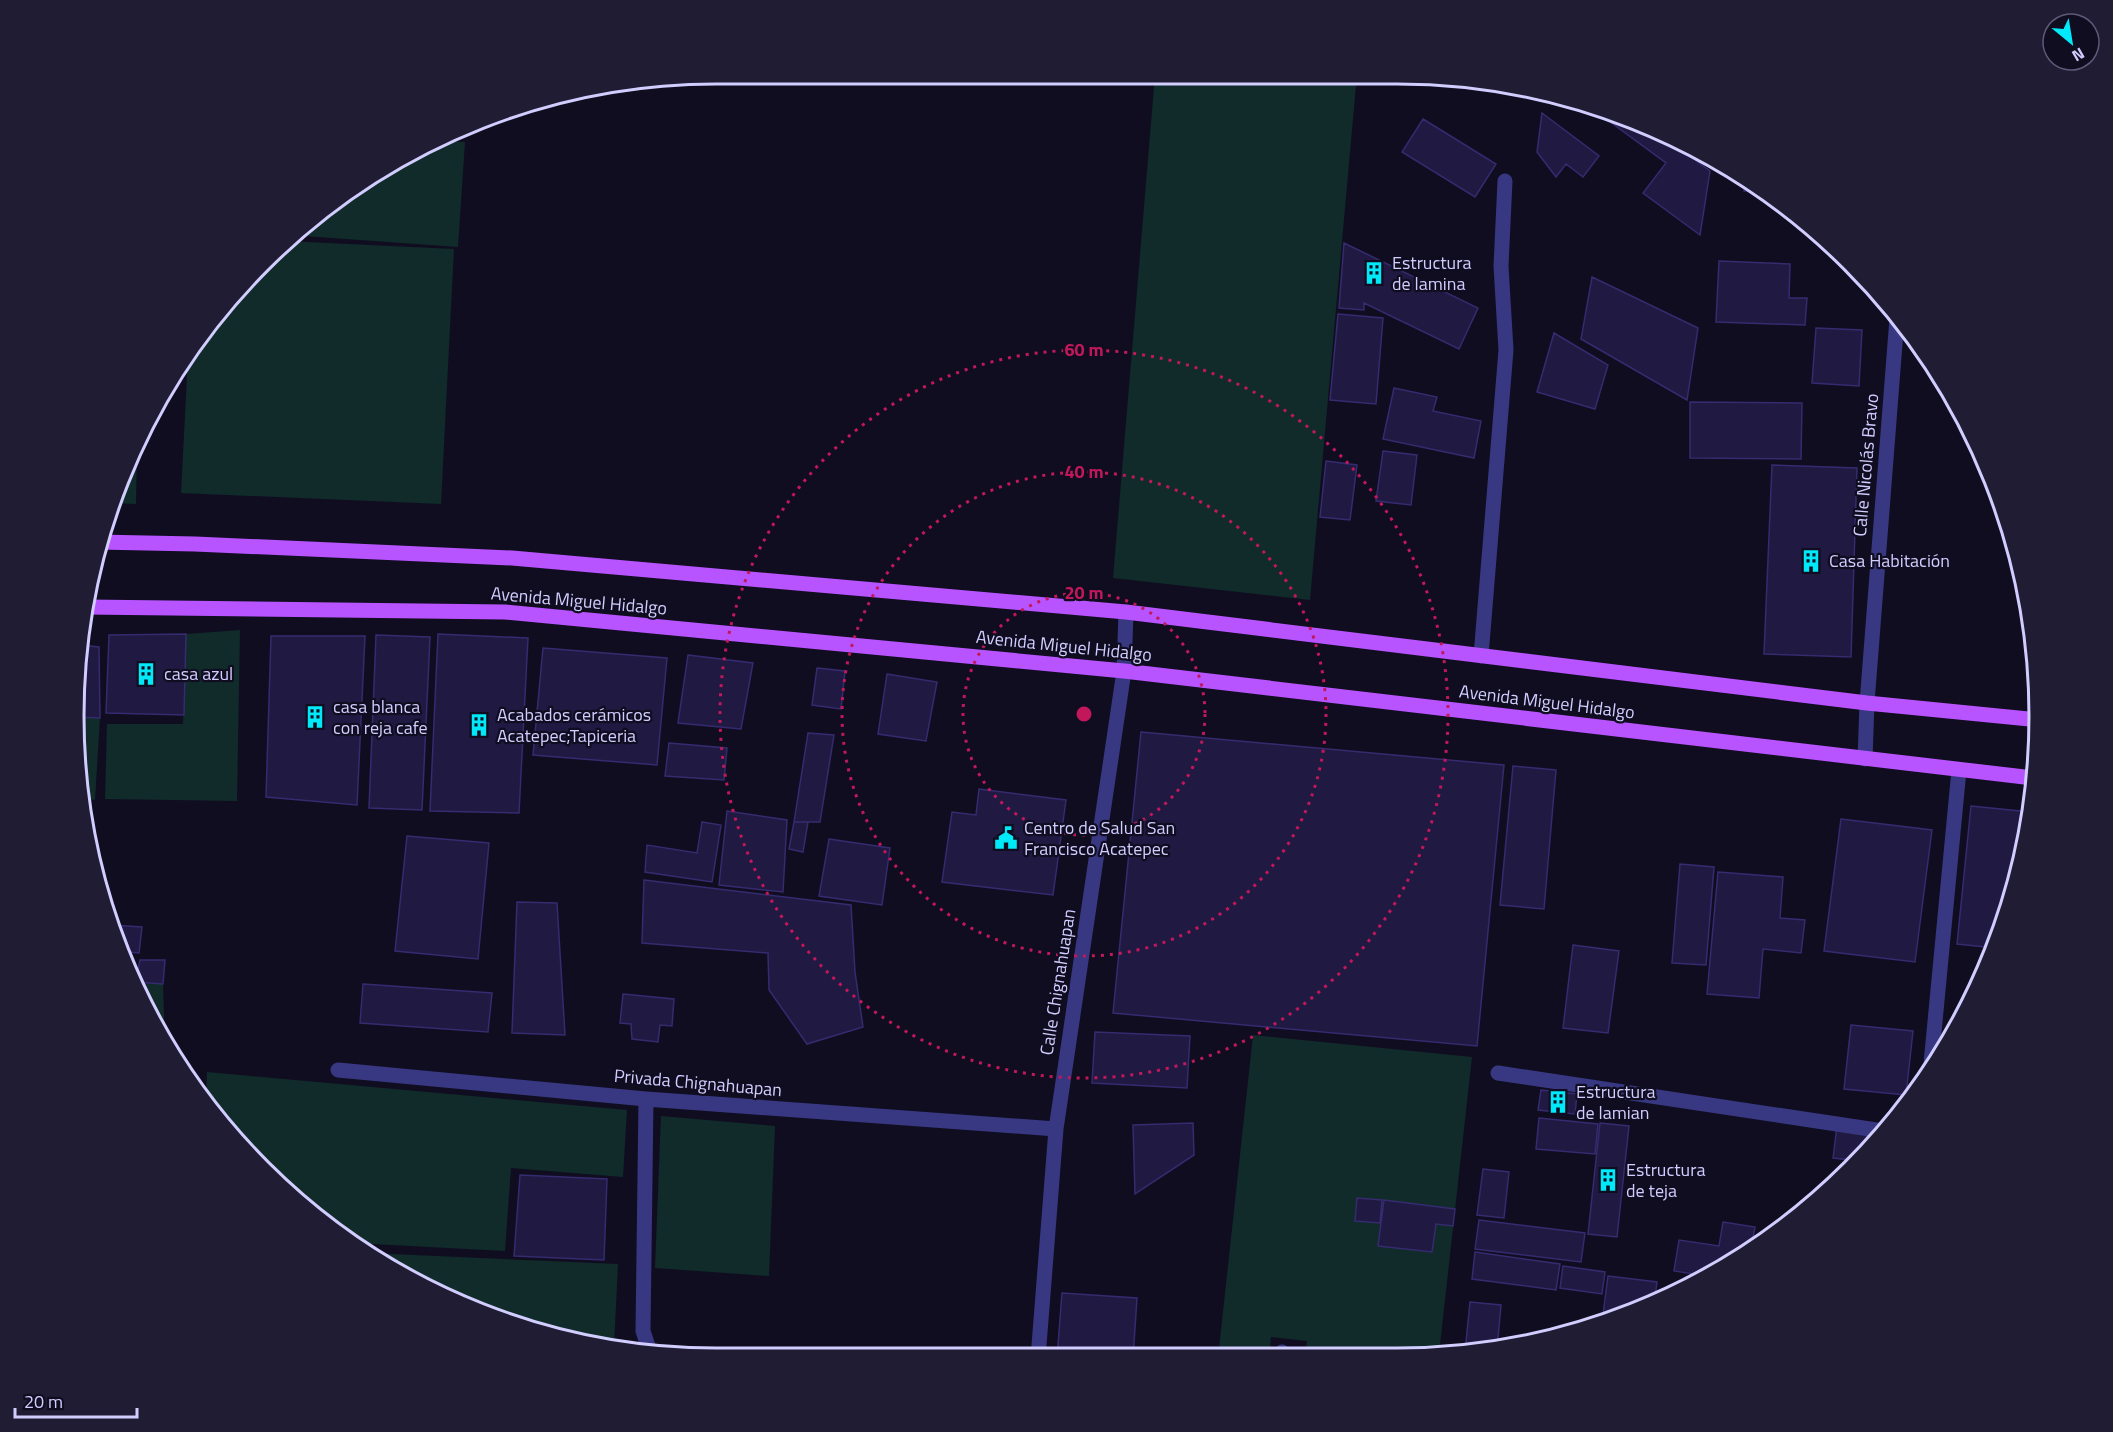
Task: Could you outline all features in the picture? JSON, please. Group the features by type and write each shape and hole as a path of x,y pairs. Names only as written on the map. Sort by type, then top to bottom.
{"main road":[{"name":"Avenida Miguel Hidalgo","path":"109,542 512,558 1126,612 1867,703 2029,719"},
{"name":"Avenida Miguel Hidalgo","path":"94,607 505,612 1124,671 2026,777"}],"street":[{"path":"1480,656 1506,350 1501,266 1505,181"},
{"name":"Calle Nicolás Bravo","path":"1865,759 1867,703 1896,329"},
{"name":"Calle Chignahuapan","path":"1039,1348 1056,1129 1124,671 1126,612"},
{"path":"1932,1051 1959,770"},
{"name":"Privada Chignahuapan","path":"338,1070 646,1099 1056,1129"},
{"path":"1498,1073 1875,1130"},
{"path":"646,1099 643,1331 647,1344"}],"green space":[{"path":"1154,84 1356,84 1310,600 1113,578"},
{"path":"453,141 465,142 458,247 305,236 331,215 400,169"},
{"path":"298,242 454,249 441,504 181,493 187,371 241,299"},
{"path":"137,464 136,504 121,503"},
{"path":"240,630 237,801 105,799 107,724 183,724 186,634"},
{"path":"84,717 100,718 95,800 89,798"},
{"path":"144,982 163,984 164,1024 149,996"},
{"path":"1253,1035 1472,1057 1440,1347 1306,1348 1307,1341 1271,1337 1270,1348 1219,1348"},
{"path":"207,1072 627,1110 623,1177 511,1168 505,1251 370,1244 331,1217 269,1163 241,1133 206,1089"},
{"path":"661,1116 775,1126 769,1276 655,1268"},
{"path":"385,1254 618,1264 614,1340 552,1326 474,1300 436,1283"}],"building":[{"path":"1542,113 1599,156 1583,177 1566,164 1556,177 1537,152"},
{"path":"1423,119 1496,164 1475,197 1402,152"},
{"path":"1610,121 1677,149 1710,171 1700,235 1643,193 1666,163"},
{"name":"Estructura de lamina","path":"1344,243 1478,308 1459,349 1364,303 1364,310 1339,308"},
{"path":"1719,261 1790,264 1789,298 1807,298 1805,325 1716,322"},
{"path":"1592,277 1698,328 1687,400 1581,339"},
{"path":"1338,314 1383,318 1376,404 1330,400"},
{"path":"1816,328 1862,330 1859,386 1812,383"},
{"path":"1554,333 1608,365 1595,409 1537,392"},
{"path":"1394,388 1437,397 1433,411 1481,421 1474,458 1383,439"},
{"path":"1690,402 1802,403 1801,459 1690,458"},
{"path":"1383,451 1417,455 1411,505 1376,501"},
{"path":"1326,461 1357,465 1350,520 1320,517"},
{"name":"Casa Habitación","path":"1772,465 1857,468 1851,657 1764,654"},
{"name":"casa azul","path":"186,634 184,715 106,713 109,635"},
{"name":"Acabados cerámicos Acatepec;Tapiceria","path":"438,634 528,638 519,813 430,811"},
{"path":"376,635 430,637 422,810 369,808"},
{"name":"casa blanca con reja cafe","path":"271,636 365,636 357,805 266,797"},
{"path":"88,646 99,647 100,718 84,717"},
{"path":"543,648 667,658 657,765 533,755"},
{"path":"688,655 753,663 741,729 678,723"},
{"path":"817,668 845,671 841,709 812,705"},
{"path":"887,674 937,682 926,741 878,734"},
{"path":"1141,732 1504,765 1477,1046 1113,1013"},
{"path":"808,733 834,735 820,822 794,822"},
{"path":"669,743 727,748 724,780 665,776"},
{"path":"1513,766 1556,770 1544,909 1500,905"},
{"path":"979,789 1066,800 1053,895 942,882 952,812 976,815"},
{"path":"1971,806 2022,811 2007,880 1985,947 1957,944"},
{"path":"727,811 787,820 783,892 719,885"},
{"path":"1841,819 1932,830 1915,962 1824,951"},
{"path":"702,822 721,825 712,882 645,872 647,845 697,853"},
{"path":"794,822 808,822 803,852 789,849"},
{"path":"407,836 489,843 478,959 395,951"},
{"path":"829,839 890,848 882,905 819,896"},
{"path":"1680,864 1714,867 1706,965 1672,963"},
{"path":"1718,872 1783,877 1780,918 1805,920 1801,953 1763,949 1759,998 1707,994"},
{"path":"644,880 851,905 855,972 863,1027 807,1044 769,990 768,953 642,943"},
{"path":"517,902 557,903 565,1035 512,1033"},
{"path":"120,926 142,927 139,953 130,952"},
{"path":"1573,945 1619,951 1608,1033 1563,1028"},
{"path":"140,960 165,960 163,984 143,983 138,971"},
{"path":"363,984 492,993 488,1032 360,1023"},
{"path":"623,994 674,999 672,1026 660,1025 658,1042 632,1039 631,1024 620,1023"},
{"path":"1851,1025 1913,1031 1907,1089 1902,1095 1844,1089"},
{"path":"1095,1032 1190,1036 1187,1088 1092,1083"},
{"name":"Estructura de lamian","path":"1541,1090 1577,1094 1575,1114 1538,1110"},
{"path":"1539,1118 1598,1124 1595,1154 1536,1149"},
{"path":"1193,1123 1194,1155 1135,1194 1133,1125"},
{"name":"Estructura de teja","path":"1600,1123 1629,1126 1617,1237 1588,1234"},
{"path":"1837,1126 1874,1131 1847,1160 1833,1158"},
{"path":"1483,1169 1509,1172 1504,1218 1477,1215"},
{"path":"520,1175 607,1179 604,1260 514,1256"},
{"path":"1357,1198 1382,1200 1380,1223 1355,1221"},
{"path":"1384,1200 1455,1209 1453,1226 1436,1224 1432,1252 1378,1246"},
{"path":"1479,1220 1585,1233 1581,1262 1475,1249"},
{"path":"1723,1222 1755,1227 1753,1238 1693,1274 1674,1271 1679,1240 1719,1246"},
{"path":"1475,1252 1560,1264 1556,1290 1472,1279"},
{"path":"1563,1266 1605,1272 1602,1294 1560,1288"},
{"path":"1608,1276 1657,1282 1655,1293 1603,1313"},
{"path":"1062,1293 1137,1298 1134,1348 1058,1348"},
{"path":"1470,1302 1501,1305 1498,1340 1466,1344"}],"place":[{"name":"Estructura de lamina","path":"1374,273"},
{"name":"Casa Habitación","path":"1811,561"},
{"name":"casa azul","path":"146,674"},
{"name":"casa blanca con reja cafe","path":"315,717"},
{"name":"Acabados cerámicos Acatepec;Tapiceria","path":"479,725"},
{"name":"Centro de Salud San Francisco Acatepec","path":"1006,838"},
{"name":"Estructura de lamian","path":"1558,1102"},
{"name":"Estructura de teja","path":"1608,1180"}]}
